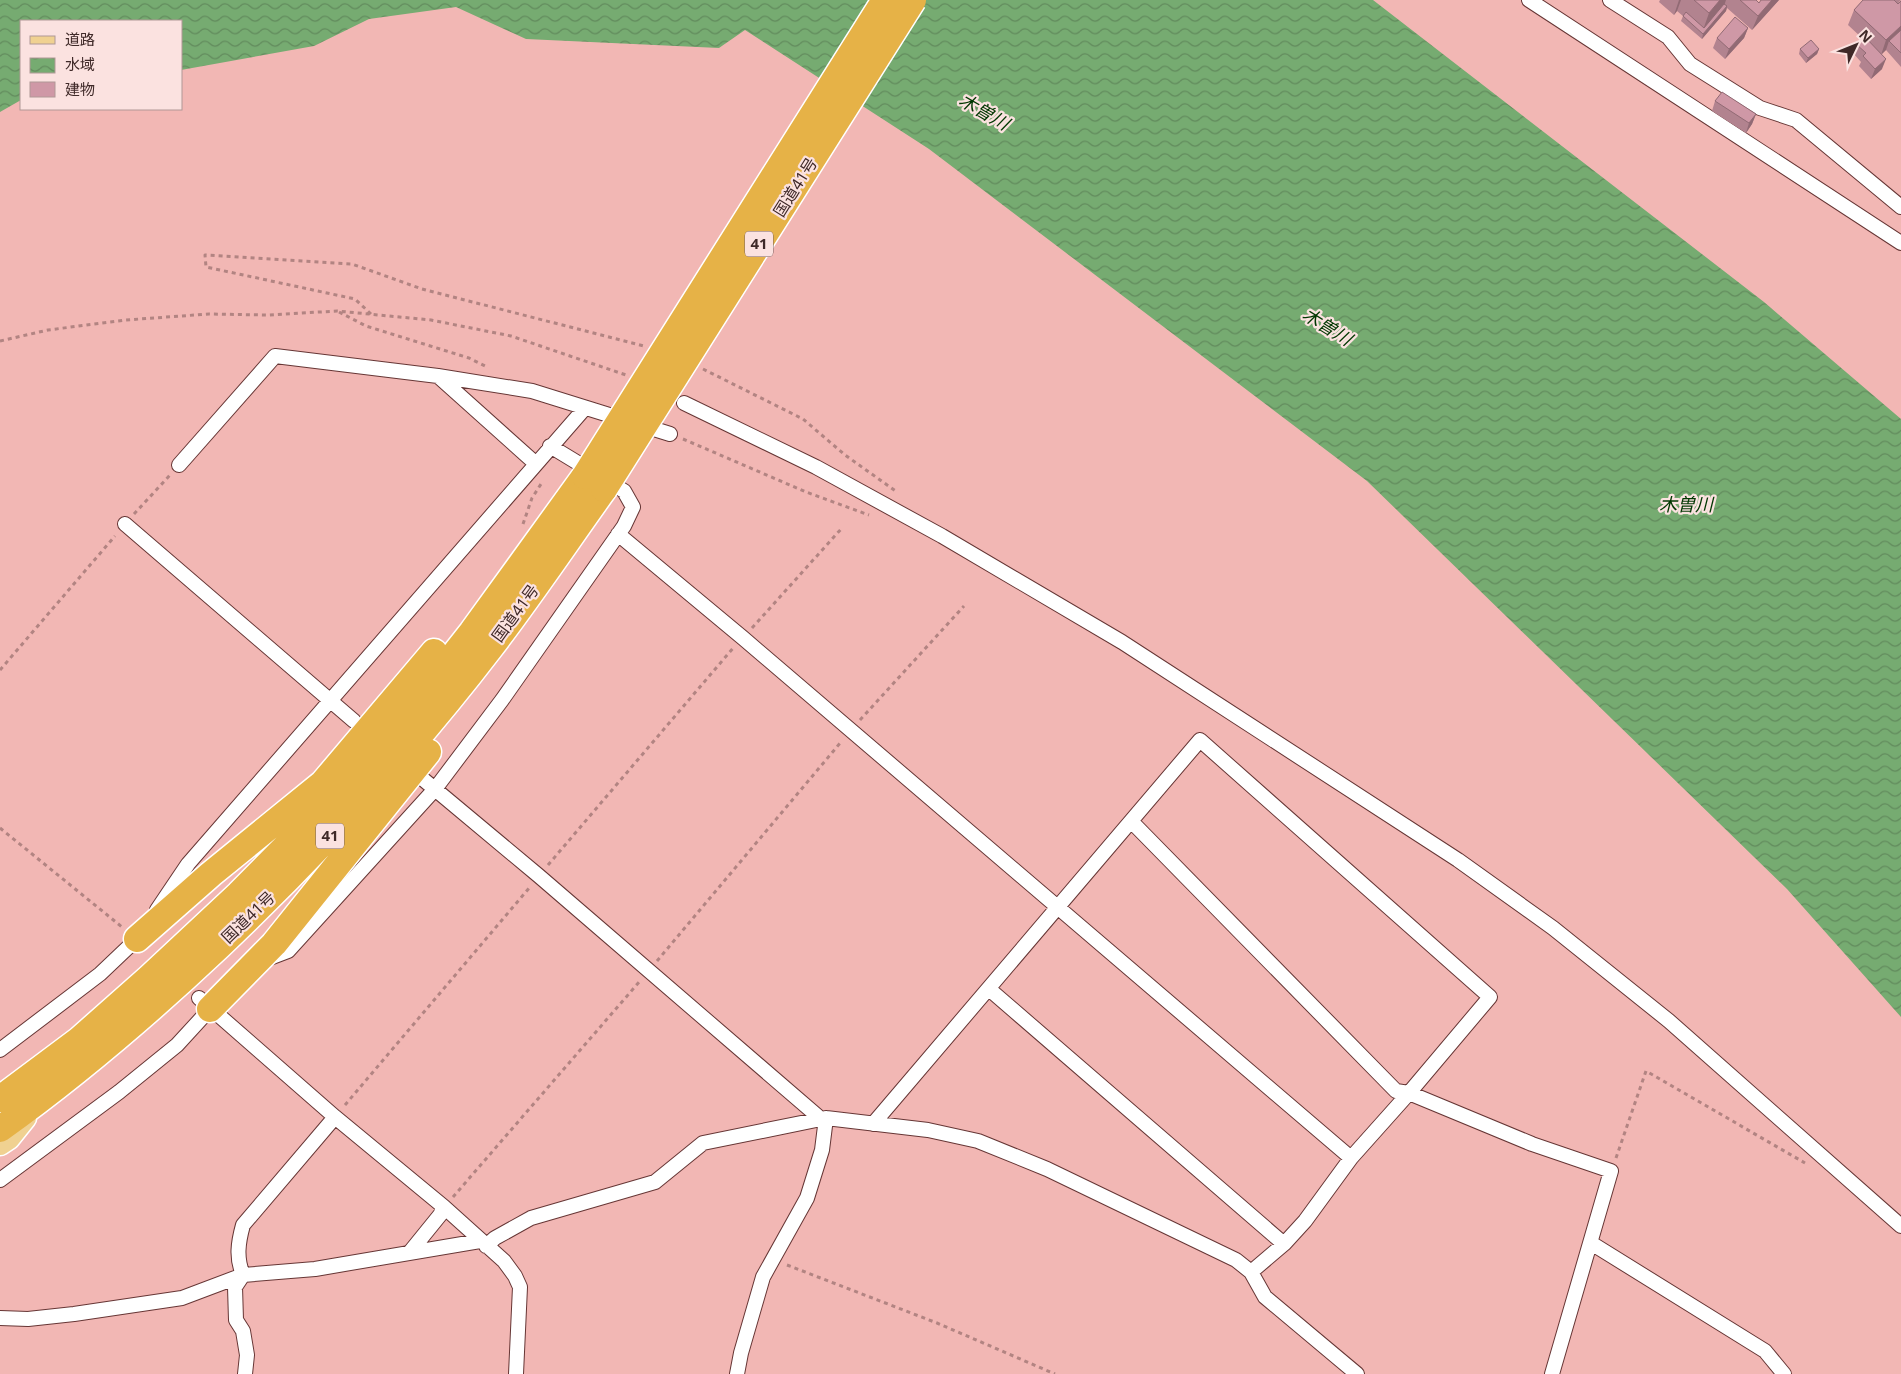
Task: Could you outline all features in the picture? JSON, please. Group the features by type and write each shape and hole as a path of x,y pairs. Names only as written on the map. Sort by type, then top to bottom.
{"highway":[{"name":"国道41号","path":"0,1129 92,1060 165,997 256,911 345,821 414,743 491,647 594,482 885,0"},
{"name":"国道41号","path":"0,1099 79,1040 239,894 326,806 396,727 472,632 547,530 594,482 914,0"},
{"path":"137,939 211,874 323,783 526,544 547,530"},
{"path":"204,1004 253,965 274,944 422,760 471,693 491,647"}],"main road":[{"path":"0,1144 9,1138 40,1100"}],"street":[{"path":"1529,0 1901,243"},
{"path":"1610,0 1668,37 1690,64 1760,108 1796,120 1901,207"},
{"path":"179,465 275,356 438,376 532,391 670,434"},
{"path":"438,376 535,463"},
{"path":"684,403 833,476 942,536 1122,642 1458,860 1553,928 1669,1021 1901,1226"},
{"path":"0,1050 100,974 137,939 188,864 584,408"},
{"path":"253,965 288,951 502,700 624,526 633,507 624,491 550,446"},
{"path":"125,524 354,721"},
{"path":"618,534 743,638 1351,1158"},
{"path":"874,1124 1200,740 1490,997 1351,1158 1305,1222 1284,1244 1251,1272"},
{"path":"429,784 823,1119"},
{"path":"1131,821 1396,1091 1409,1093 1532,1144 1611,1171 1552,1374"},
{"path":"989,988 1284,1244"},
{"path":"0,1180 126,1086 176,1045 204,1004 335,1117 444,1207 504,1261 516,1276 520,1288 516,1374"},
{"path":"245,1374 247,1355 243,1331 236,1320 235,1287 242,1275 239,1265 238,1244 243,1225 335,1117"},
{"path":"737,1374 741,1353 763,1277 807,1198 822,1150 823,1119"},
{"path":"0,1318 28,1319 74,1314 182,1298 242,1275 315,1269 410,1252 483,1243 530,1218 655,1182 703,1143 823,1119 928,1130 978,1141 1088,1188 1236,1260 1251,1272 1265,1297 1358,1374"},
{"path":"410,1252 440,1215 444,1207"},
{"path":"1591,1243 1765,1352 1784,1374"}],"path":[{"path":"371,314 355,299 206,267 205,256 352,264 422,289 653,350"},
{"path":"337,311 366,326 469,358 492,370"},
{"path":"0,341 48,330 126,320 208,314 268,315 337,311 431,320 511,336 626,375"},
{"path":"696,366 803,419 845,455 900,494"},
{"path":"670,434 806,492 877,518"},
{"path":"0,670 125,524 179,465"},
{"path":"335,1117 743,638 842,528"},
{"path":"444,1207 648,971 850,731 964,606"},
{"path":"0,828 137,939"},
{"path":"1611,1171 1646,1071 1805,1163"},
{"path":"773,1259 937,1323 1055,1374"}],"water":[{"name":"木曽川","path":"0,0 1373,0 1764,302 1901,419 1901,1017 1787,889 1367,481 929,149 745,30 719,48 526,39 456,7 369,19 314,46 182,70 182,20 20,20 20,101 0,112"}],"building":[{"path":"1694,0 1720,0 1709,13"},
{"path":"1740,0 1756,0 1759,3 1761,0 1772,0 1758,16"},
{"path":"1863,0 1894,0 1898,4 1901,1 1901,26 1886,40 1854,10"},
{"path":"1724,4 1727,6 1703,34 1683,16 1686,12 1704,28"},
{"path":"1735,17 1748,28 1729,49 1717,38"},
{"path":"1901,30 1901,53 1889,41"},
{"path":"1864,36 1886,59 1875,69 1863,56 1866,53 1856,44"},
{"path":"1811,40 1819,49 1808,58 1800,49"},
{"path":"1722,92 1756,114 1749,123 1715,101"}]}
